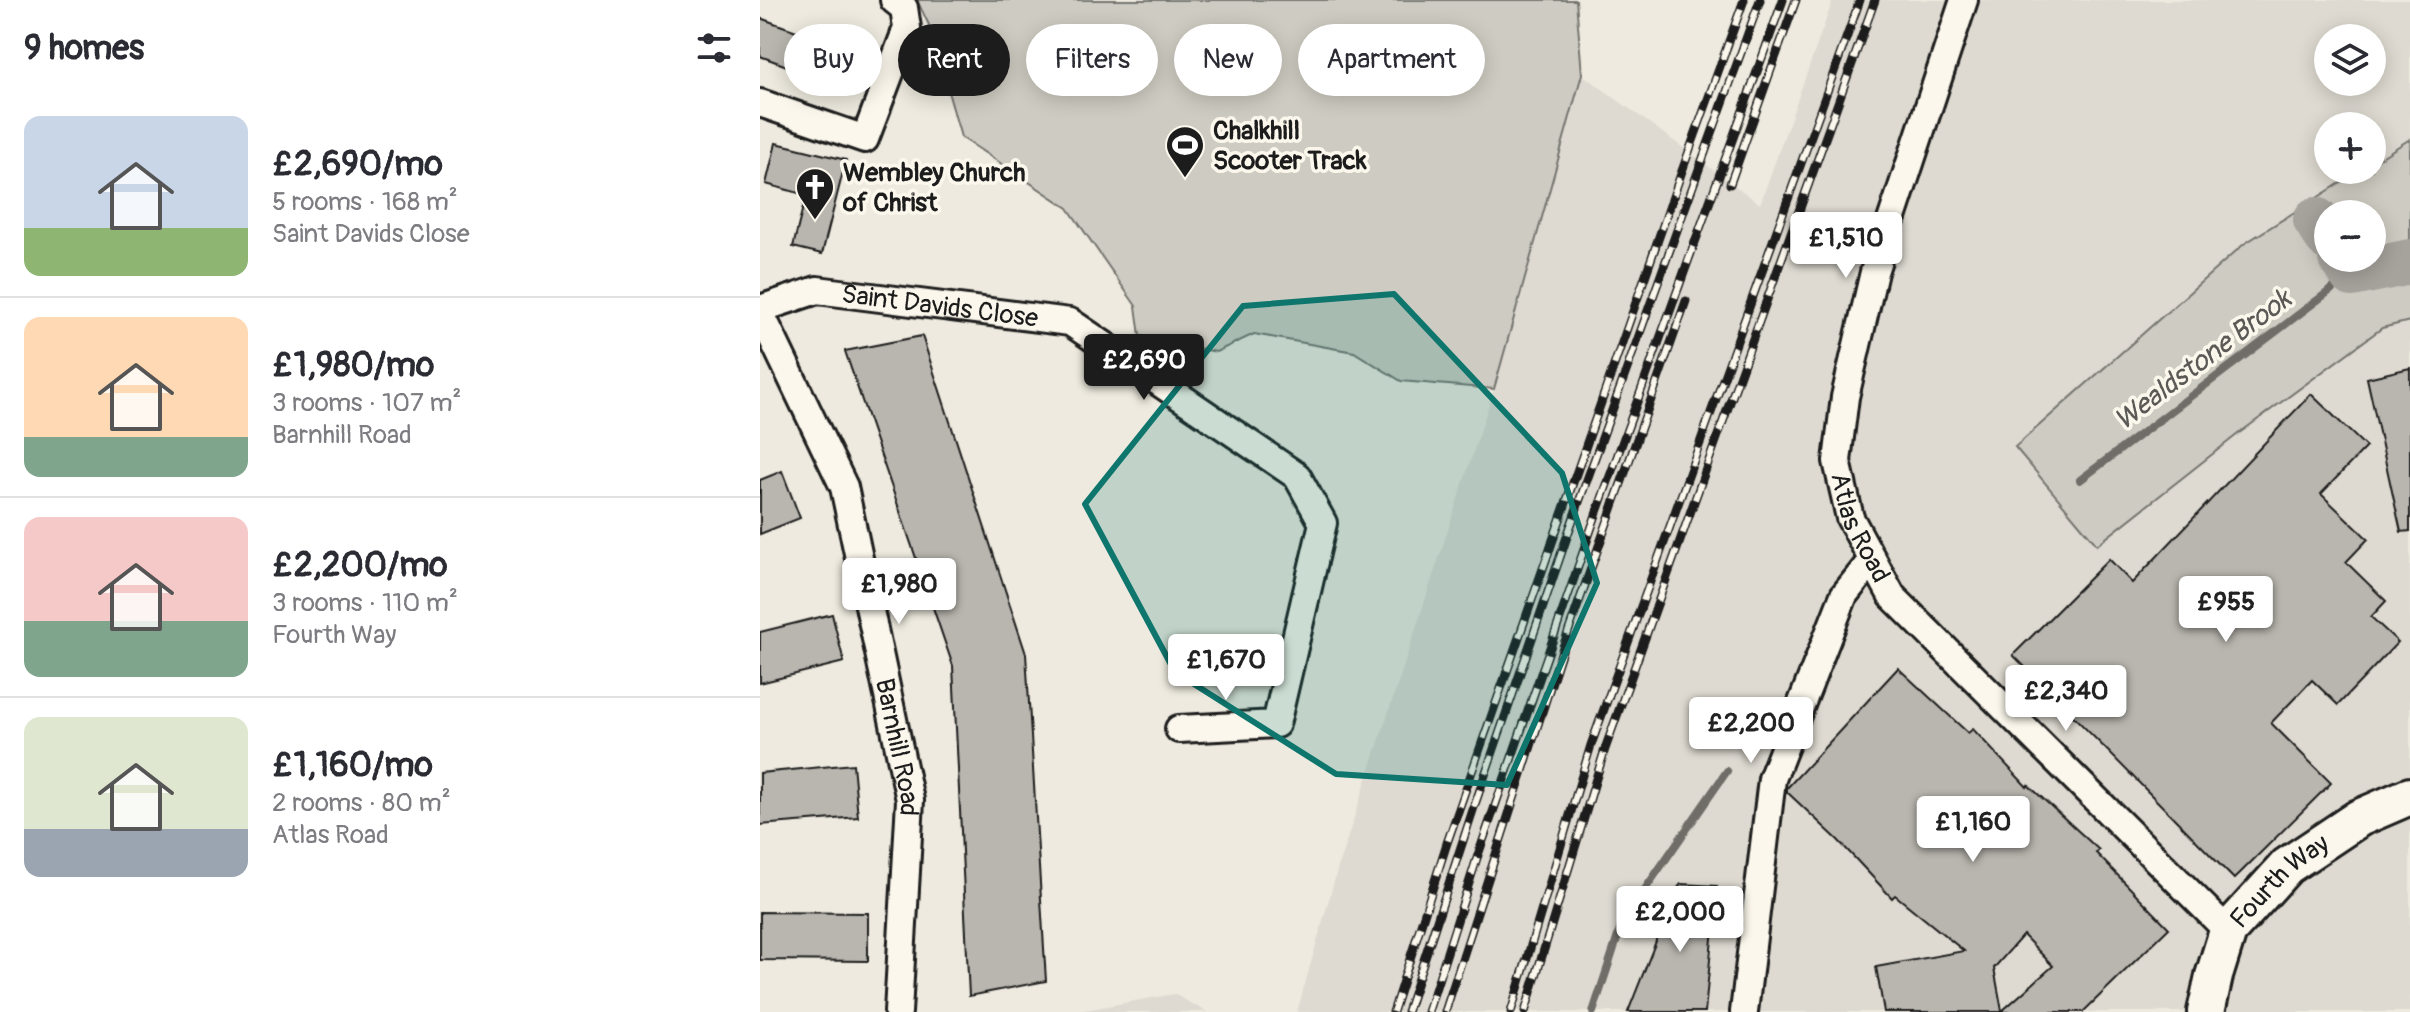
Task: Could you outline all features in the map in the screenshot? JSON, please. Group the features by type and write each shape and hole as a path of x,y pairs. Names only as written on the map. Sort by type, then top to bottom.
{"main road":[{"name":"Fourth Way","path":"2206,1012 2228,931 2287,866 2359,818 2410,796"}],"street":[{"path":"760,103 865,139 907,28 904,8 894,0"},
{"name":"Atlas Road","path":"1964,0 1874,272 1845,397 1837,461 1850,518 1892,596 2228,931"},
{"name":"Saint Davids Close","path":"760,311 817,290 1070,322 1297,476 1323,523 1276,724 1179,729"},
{"name":"Barnhill Road","path":"760,311 844,487 910,800 898,1012"},
{"path":"1744,1012 1772,779 1844,595 1872,560"}],"highlighted area":[{"path":"1394,294 1562,473 1597,583 1507,785 1336,774 1175,672 1085,504 1243,306"}],"shaded area":[{"path":"917,0 1576,0 1582,74 1494,389 1401,381 1354,352 1254,334 1216,352 1140,336 1136,306 1068,208 961,137 949,96 1010,96 1010,24 929,24"},
{"path":"1833,0 2410,0 2410,139 2386,154 2386,112 2314,112 2314,184 2339,184 2244,244 2097,545 2238,434 2382,328 2410,321 2410,1012 1297,1012 1339,864 1494,389 1582,74 1760,204"},
{"path":"2410,139 2410,321 2382,328 2238,434 2097,545 2015,447 2244,244 2339,184 2386,184 2386,154"},
{"path":"1174,994 1207,1012 1074,1012"}],"building":[{"path":"760,18 784,27 784,65 760,56"},
{"name":"Wembley Church of Christ","path":"776,143 846,160 822,254 793,247 806,195 766,184"},
{"path":"922,336 1026,654 1046,981 969,996 953,666 845,351"},
{"path":"2410,368 2410,531 2401,532 2367,378"},
{"path":"2311,394 2366,447 2321,494 2368,539 2346,562 2386,601 2371,617 2398,642 2338,705 2312,680 2271,723 2331,783 2234,879 2013,655 2109,559 2132,583"},
{"path":"782,471 800,518 760,534 760,480"},
{"path":"832,614 844,662 760,683 760,632"},
{"path":"1898,668 1968,733 1973,729 2027,787 2099,850 2096,853 2169,928 2083,1012 1884,1012 1876,967 1964,951 1895,895 1892,898 1838,840 1787,792 1787,788","holes":["2023,935 2053,966 2002,1011 1994,968"]},
{"path":"853,764 858,817 760,825 760,773"},
{"path":"1681,884 1717,886 1705,1012 1628,1012 1656,941 1655,916"},
{"path":"760,912 868,913 868,961 760,960"}],"waterway":[{"path":"2386,267 2410,262"},
{"path":"2351,272 2362,272"},
{"name":"Wealdstone Brook","path":"2080,480 2352,274"},
{"name":"Wealdstone Brook","path":"1593,1012 1623,921 1727,771"}],"railway":[{"path":"1393,1012 1447,843 1744,0"},
{"path":"1407,1012 1579,502 1760,0"},
{"path":"1428,1012 1477,858 1597,512 1783,0"},
{"path":"1730,184 1796,0"},
{"path":"1511,1012 1591,745 1860,0"},
{"path":"1525,1012 1605,749 1875,0"},
{"path":"1445,1012 1563,647 1686,301"}],"place":[{"name":"Chalkhill Scooter Track","path":"1185,179"},
{"name":"Wembley Church of Christ","path":"815,221"}]}
